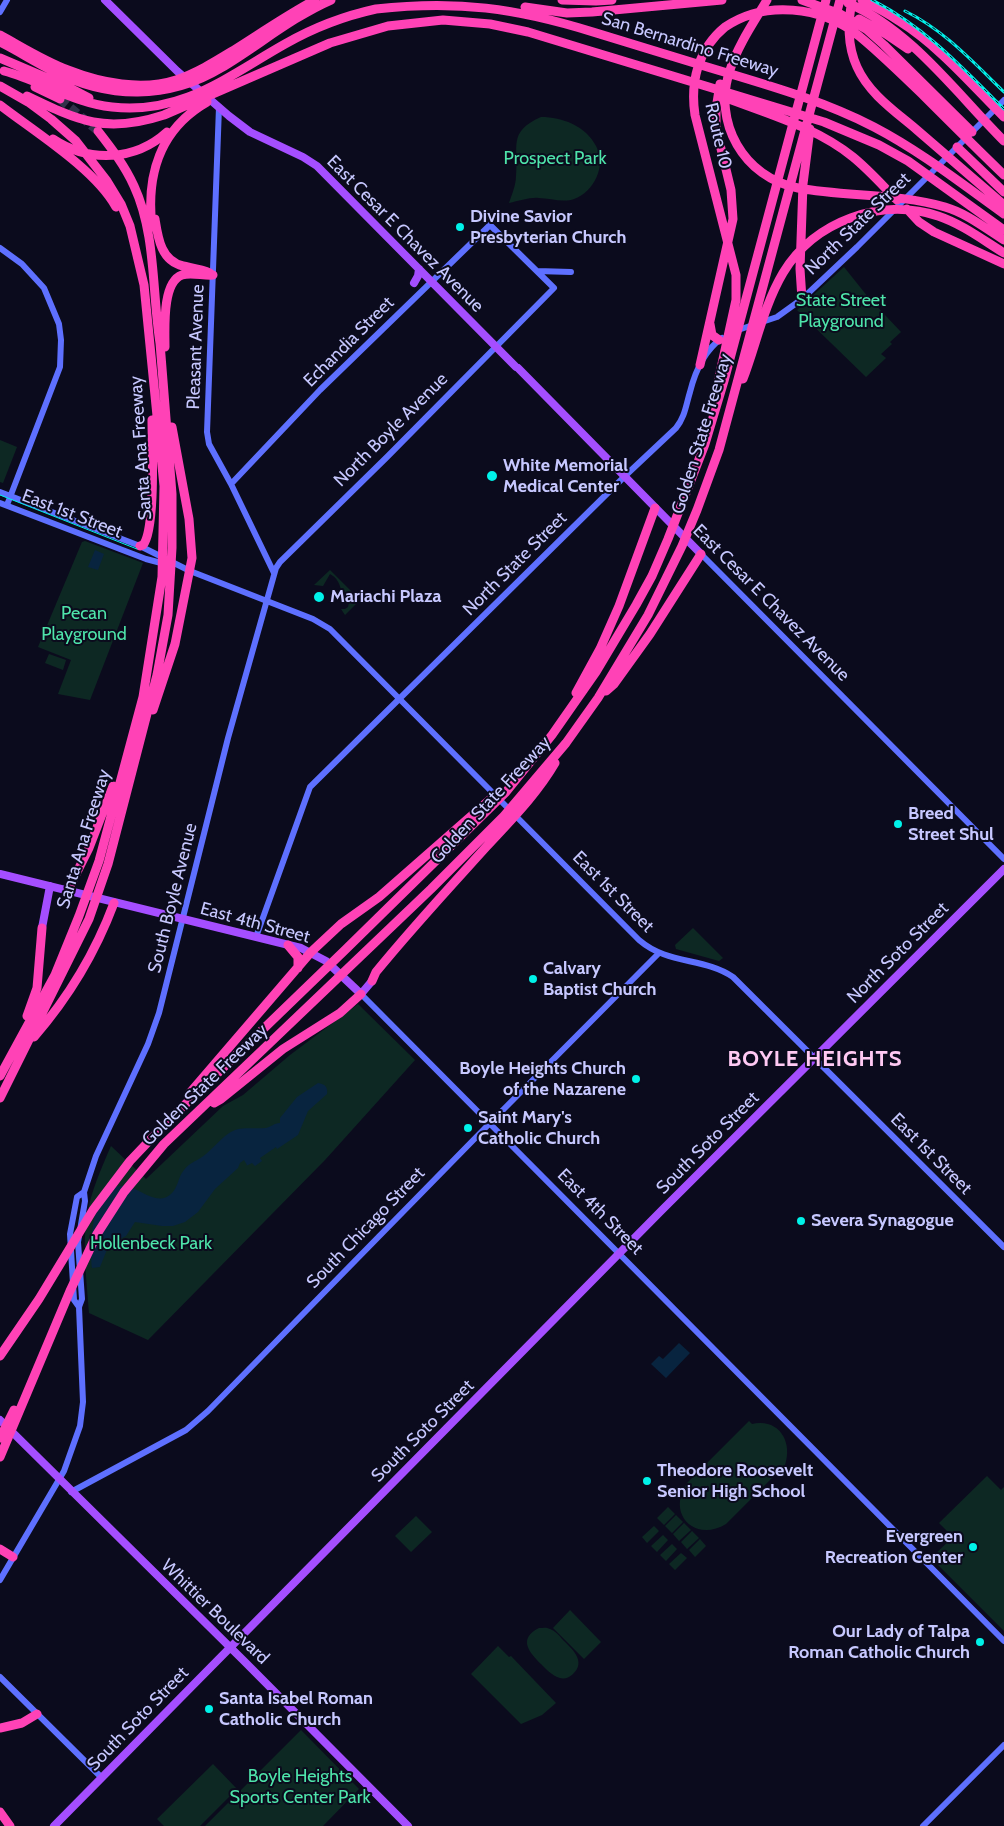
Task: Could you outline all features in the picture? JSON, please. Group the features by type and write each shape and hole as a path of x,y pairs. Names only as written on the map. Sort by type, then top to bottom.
{"highway":[{"path":"0,53 118,83 146,85 176,80 216,61 315,0"},
{"path":"0,42 80,82 108,90 133,93 167,90 202,78 307,12 331,0"},
{"path":"344,18 377,5 404,0"},
{"path":"486,0 567,13 722,0"},
{"path":"562,0 596,2 612,0"},
{"path":"700,365 733,219 733,201 718,141 720,109 728,77 740,47 767,0"},
{"path":"802,0 840,14 866,29 972,132"},
{"path":"814,36 818,0"},
{"path":"814,36 826,0"},
{"path":"802,299 800,270 805,141 819,80 841,0 874,16 899,34 1004,141"},
{"path":"852,0 849,27 851,50 860,74 876,94 1004,206"},
{"path":"862,0 900,21 918,35 958,71 1004,117"},
{"name":"San Bernardino Freeway","path":"2,70 89,102 126,108 162,105 188,97 230,77 301,35 344,18 389,7 443,2 497,6 542,16 788,92 841,111 873,126 904,144 1004,214"},
{"name":"Route 10","path":"712,422 737,288 736,275 695,115 693,98 694,78 704,51 722,29 741,17 767,8 795,8 811,12 844,26 859,36 901,74 1004,175"},
{"path":"830,10 859,29 901,74"},
{"path":"840,14 854,16 865,22 930,64"},
{"name":"San Bernardino Freeway","path":"249,78 330,42 388,26 443,20 490,24 528,32 824,122 879,145 908,162 1004,230"},
{"path":"0,35 54,68"},
{"name":"Golden State Freeway","path":"0,1356 39,1299 93,1210 130,1161 166,1122 344,951 506,789 552,734 596,672 648,583 672,531 698,463 712,422 790,137 814,36"},
{"path":"0,58 85,96 126,108"},
{"path":"2,70 60,99"},
{"path":"0,84 77,119 90,123 115,125 144,122 164,115 249,78"},
{"path":"0,105 58,143 80,152 103,156 120,156 145,148 158,140 199,106 249,78"},
{"path":"697,83 718,95 802,127 837,147 865,168 919,222 934,232 1004,264"},
{"name":"Santa Ana Freeway","path":"0,84 51,119 76,141 99,170 121,204 130,226 144,285 164,486 168,547"},
{"path":"0,105 83,168 98,183 116,207 139,258"},
{"path":"720,109 742,154 761,173 773,180 797,188 919,202 944,207 964,215 1004,240"},
{"path":"160,342 162,333 150,214 150,192 158,156 167,139 182,120"},
{"name":"Santa Ana Freeway","path":"0,1098 89,919 108,864 157,675 167,623 166,578 172,494 160,342 156,320 148,229 135,188 124,166 98,132"},
{"name":"Golden State Freeway","path":"0,1457 70,1291 102,1226 124,1192 164,1144 507,819 519,806 598,698 648,614 682,546 710,475 726,424 786,198 805,141"},
{"path":"957,147 1004,192"},
{"path":"150,192 158,237 165,255 177,264 214,275"},
{"path":"726,424 777,283 783,272 800,251 819,234 833,225 853,216 874,211 910,210 950,221 1004,253"},
{"path":"161,364 165,354 167,306 171,283 174,279 184,274 214,275"},
{"path":"710,321 712,335 720,340"},
{"path":"140,546 144,545 147,538 152,492 151,400 154,385"},
{"path":"145,723 155,706 174,644 190,571 192,548 189,519 170,414 165,401"},
{"path":"552,734 608,632 655,508"},
{"path":"598,698 614,684 650,634 701,554"},
{"name":"Santa Ana Freeway","path":"0,1075 55,975 99,861 143,697 166,578"},
{"path":"71,891 112,788 123,766"},
{"path":"166,1122 311,952 340,924 380,897 492,802"},
{"path":"372,980 376,972 411,929 507,819"},
{"path":"26,1047 65,997 99,939 111,902"},
{"path":"0,1075 37,988 42,928"},
{"path":"288,945 298,957 298,968"},
{"path":"203,1108 221,1099 283,1050 340,1013 361,994"},
{"path":"0,1438 52,1325 58,1317"},
{"path":"0,1549 13,1557"},
{"path":"0,1728 22,1723 37,1714"},
{"path":"0,1812 10,1826"}],"main road":[{"path":"0,12 7,0"},
{"name":"East Cesar E Chavez Avenue","path":"105,0 177,71 250,132 303,157 317,166 1004,859"},
{"name":"North State Street","path":"256,937 310,787 625,476 664,442 683,420 693,382 700,365 720,340 741,329 770,320 802,299 1004,100"},
{"name":"Pleasant Avenue","path":"217,105 214,275 207,432 209,444 231,484 274,573"},
{"name":"Echandia Street","path":"231,484 320,390 490,225 537,271"},
{"path":"0,248 22,264 44,288 59,324 62,340 60,367 10,495 3,504"},
{"path":"414,283 418,279 419,269"},
{"path":"537,271 572,272"},
{"name":"North Boyle Avenue","path":"266,602 274,573 280,562 554,288 537,271"},
{"name":"East 1st Street","path":"0,492 140,546 190,571 313,620 330,629 401,698 639,940 658,954 720,970 733,978 1004,1247"},
{"name":"East 1st Street","path":"3,504 146,559 190,571"},
{"name":"South Boyle Avenue","path":"0,1580 64,1471 71,1454 82,1412 79,1307 74,1300 70,1234 77,1197 84,1192 96,1156 156,1024 228,738 266,602"},
{"name":"North Soto Street","path":"814,1058 1004,869"},
{"name":"East 4th Street","path":"0,874 288,945 311,952 326,961 490,1123 1004,1641"},
{"path":"42,928 50,886"},
{"name":"South Chicago Street","path":"71,1492 186,1430 208,1412 658,954"},
{"path":"361,994 372,980"},
{"name":"South Soto Street","path":"54,1826 814,1058"},
{"name":"Whittier Boulevard","path":"0,1420 408,1826"},
{"path":"0,1677 102,1778"},
{"path":"924,1826 1004,1744"}],"green space":[{"name":"Prospect Park","path":"541,117 549,117 573,124 592,139 599,153 600,161 597,177 587,190 574,199 536,198 509,203 516,179 516,149 519,135 523,128"},
{"name":"State Street Playground","path":"844,267 868,297 901,332 881,354 886,358 866,377 797,310"},
{"path":"0,440 17,447 3,483 0,482"},
{"name":"Pecan Playground","path":"85,541 143,563 90,700 58,694 71,660 38,647 82,542"},
{"path":"330,570 360,600 345,615 341,609 348,607 350,599 346,594 342,593 335,578 330,574 323,586 314,585"},
{"path":"49,654 66,660 63,670 45,663"},
{"path":"693,928 723,958 719,961 676,949 675,945"},
{"name":"Hollenbeck Park","path":"358,1004 415,1060 325,1160 148,1340 89,1313 85,1252 87,1216 94,1189 111,1146 146,1179 223,1106 243,1095 290,1055"},
{"path":"749,1421 752,1424 770,1425 782,1434 787,1448 785,1465 726,1524 715,1529 704,1530 694,1528 682,1515 680,1505 681,1494 687,1483"},
{"name":"Evergreen Recreation Center","path":"987,1476 1001,1490 1004,1487 1004,1631 931,1558 953,1537 939,1523"},
{"path":"668,1507 675,1514 664,1525 657,1518"},
{"path":"676,1515 683,1522 672,1533 665,1526"},
{"path":"416,1516 432,1532 411,1552 395,1536"},
{"path":"684,1523 691,1530 679,1541 673,1534"},
{"path":"654,1526 659,1531 647,1543 642,1537"},
{"path":"692,1531 699,1538 687,1549 681,1542"},
{"path":"663,1535 668,1540 657,1552 651,1546"},
{"path":"700,1539 706,1546 695,1557 689,1550"},
{"path":"672,1544 677,1549 666,1561 660,1555"},
{"path":"681,1553 687,1558 675,1570 669,1564"},
{"path":"570,1610 601,1642 584,1659 553,1628"},
{"path":"539,1628 547,1628 555,1632 576,1655 578,1660 577,1669 569,1677 560,1678 552,1674 530,1651 527,1641 528,1637"},
{"path":"498,1646 509,1657 511,1656 556,1703 542,1715 521,1724 471,1674"},
{"name":"Boyle Heights Sports Center Park","path":"301,1730 359,1789 323,1826 205,1826"},
{"path":"213,1764 237,1789 200,1826 164,1826 157,1819"}],"water":[{"path":"95,550 104,554 98,570 88,567"},
{"path":"318,1083 326,1086 327,1094 308,1111 298,1135 260,1158 262,1161 255,1166 252,1163 246,1166 244,1160 240,1163 238,1168 215,1189 198,1212 185,1222 173,1226 162,1226 135,1222 126,1236 108,1247 100,1267 92,1268 91,1245 95,1217 99,1204 105,1194 113,1187 131,1187 154,1198 166,1197 173,1192 186,1168 206,1154 230,1132 246,1128 266,1128 280,1123 280,1118 297,1097"},
{"path":"679,1343 690,1353 666,1378 651,1364 659,1356 663,1359"}],"tunnel":[{"path":"60,99 98,131"}],"tram line":[{"path":"0,495 137,549"}],"railway":[{"path":"872,0 891,10 926,35 958,63 1004,109"},
{"path":"905,11 933,27 1004,92"}],"place":[{"name":"Divine Savior Presbyterian Church","path":"460,227"},
{"name":"White Memorial Medical Center","path":"492,476"},
{"name":"Mariachi Plaza","path":"319,597"},
{"name":"Breed Street Shul","path":"898,824"},
{"name":"Calvary Baptist Church","path":"533,979"},
{"name":"Boyle Heights Church of the Nazarene","path":"636,1079"},
{"name":"Saint Mary's Catholic Church","path":"468,1128"},
{"name":"Severa Synagogue","path":"801,1221"},
{"name":"Theodore Roosevelt Senior High School","path":"647,1481"},
{"name":"Evergreen Recreation Center","path":"973,1547"},
{"name":"Our Lady of Talpa Roman Catholic Church","path":"980,1642"},
{"name":"Santa Isabel Roman Catholic Church","path":"209,1709"}],"district":[{"name":"BOYLE HEIGHTS","path":"815,1060"}]}
